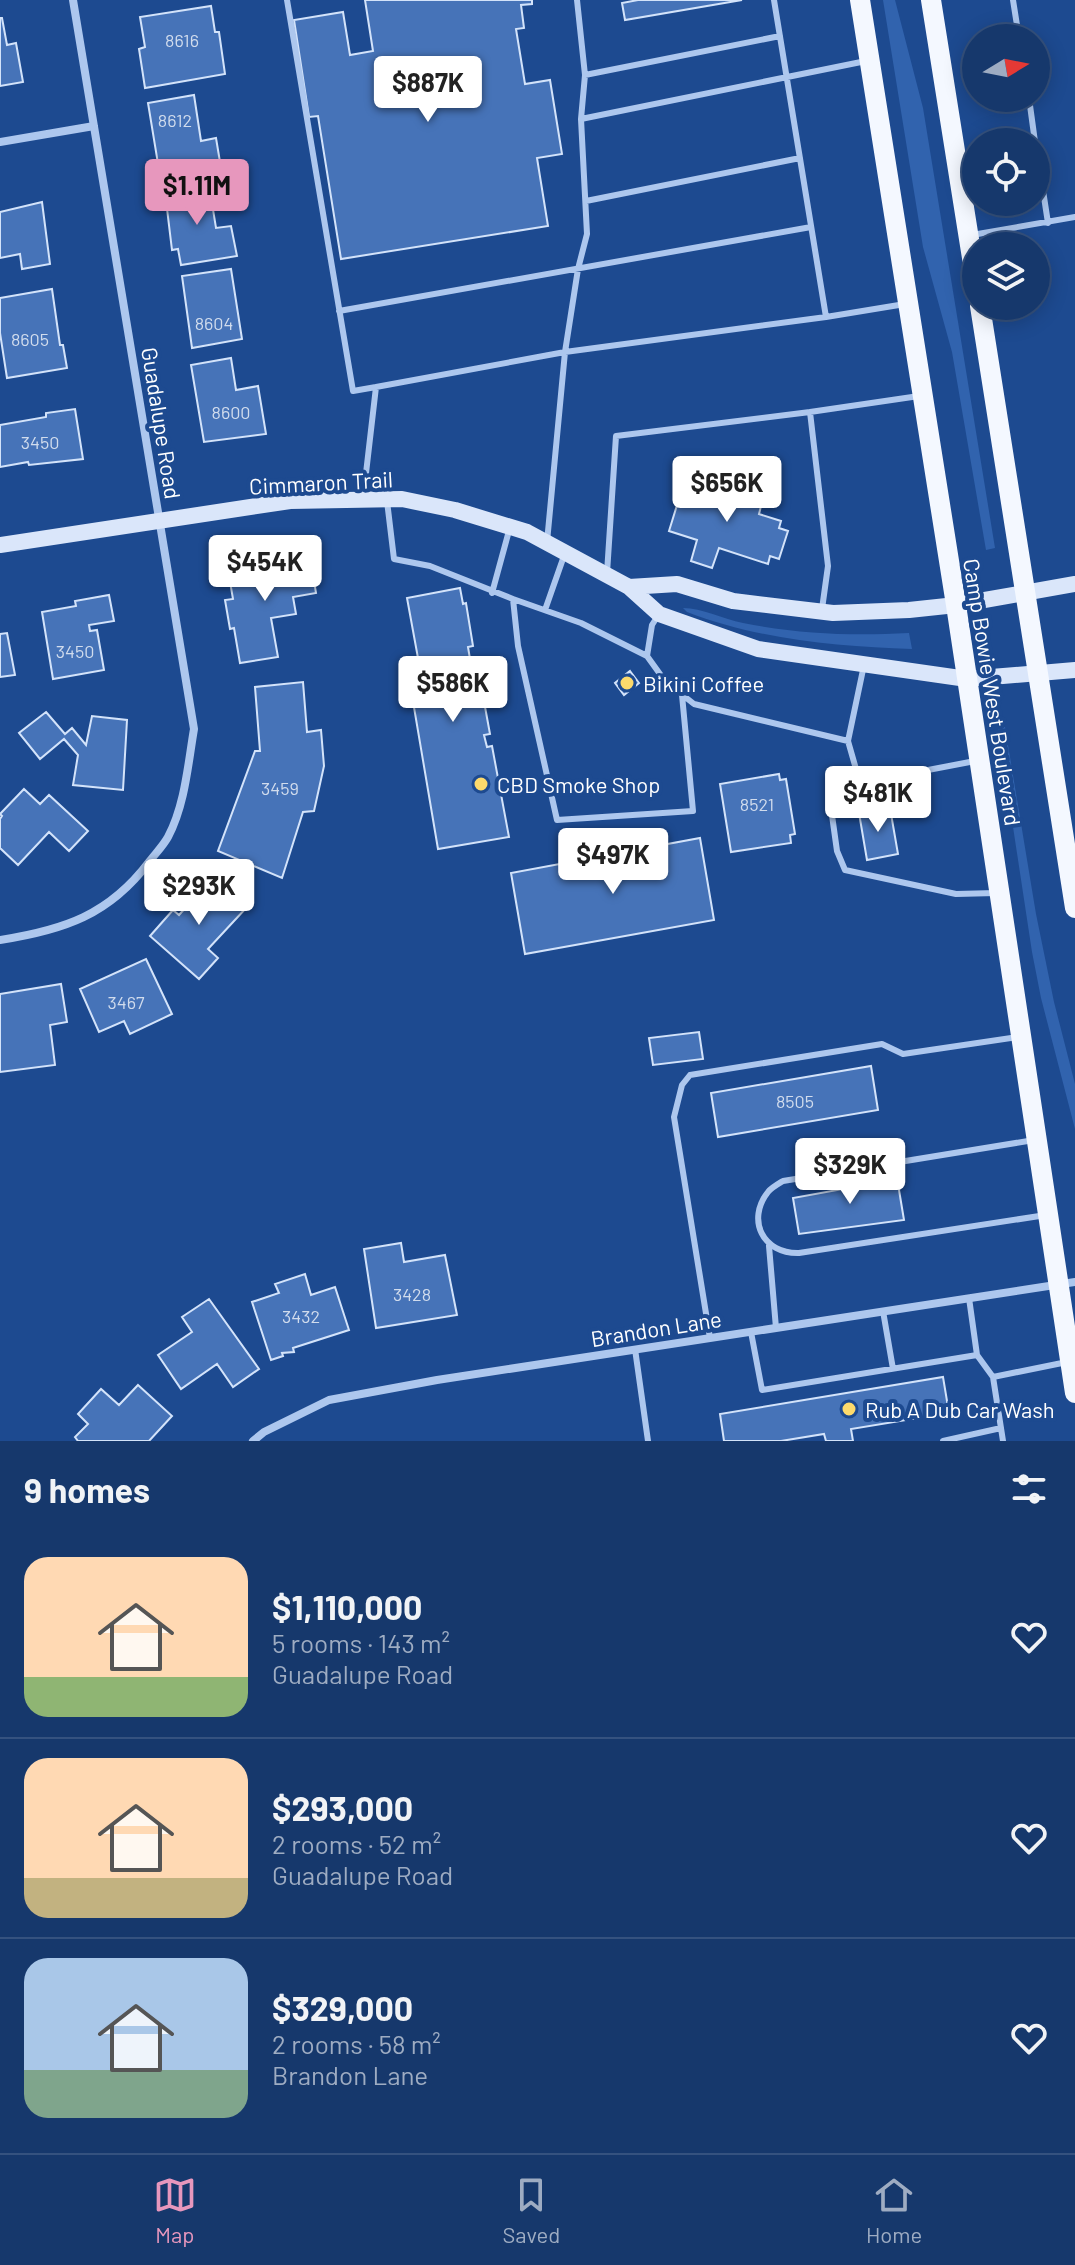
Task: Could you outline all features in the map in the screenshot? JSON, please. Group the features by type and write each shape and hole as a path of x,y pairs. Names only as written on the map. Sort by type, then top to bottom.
{"main road":[{"name":"Camp Bowie West Boulevard","path":"860,0 1049,1215 1067,1283 1070,1362 1075,1393"},
{"path":"931,0 968,232"},
{"path":"982,320 1072,873 1075,908"}],"street":[{"name":"Guadalupe Road","path":"0,940 81,920 114,901 138,877 168,838 181,800 194,729 73,0"},
{"path":"0,142 94,126"},
{"name":"Cimmaron Trail","path":"0,545 290,501 402,499 455,510 510,527 629,587 659,614 758,649 967,679 1075,670"},
{"path":"629,587 677,584 733,601 822,612 909,610 956,605 1075,584"},
{"name":"Brandon Lane","path":"253,1441 264,1432 329,1400 635,1349 1067,1283"}],"lane":[{"path":"287,0 353,391 565,352 908,304"},
{"path":"547,543 565,352 578,269 587,234 581,119 585,75 577,0"},
{"path":"774,0 826,317"},
{"path":"1013,0 1017,24"},
{"path":"585,75 780,36"},
{"path":"581,119 870,60"},
{"path":"586,201 800,158"},
{"path":"1047,216 1048,223"},
{"path":"993,232 1075,219"},
{"path":"339,311 811,227"},
{"path":"363,499 376,387"},
{"path":"607,575 616,436 923,395"},
{"path":"810,412 828,566 822,612"},
{"path":"387,499 394,559 430,566 492,593 581,623 647,656 665,681 694,704 848,741"},
{"path":"492,593 510,527"},
{"path":"545,610 565,553"},
{"path":"513,599 518,646 557,820 693,811 682,695"},
{"path":"647,656 652,625 659,614"},
{"path":"860,783 848,741 864,665"},
{"path":"979,761 860,783 836,791 830,801 837,851 845,870 956,894 1000,893"},
{"path":"710,1338 674,1117 682,1085 690,1075 882,1044 903,1054 1022,1037"},
{"path":"776,1328 769,1246 761,1230 759,1209 768,1191 783,1181 1037,1139"},
{"path":"769,1246 785,1254 799,1253 1049,1215"},
{"path":"969,1298 977,1355 993,1377 1003,1441"},
{"path":"883,1311 893,1369"},
{"path":"751,1332 762,1390 977,1355"},
{"path":"635,1349 648,1441"},
{"path":"993,1377 1070,1362"},
{"path":"943,1441 1001,1428"}],"shaded area":[{"path":"883,0 895,0 923,108 995,548 986,550 952,352 923,247"},
{"path":"683,608 785,630 846,634 909,633 912,649 826,644 769,635 714,621"},
{"path":"1005,727 1036,914 1075,1084 1075,1129 1032,952 998,728"}],"building":[{"path":"365,0 532,0 532,4 521,5 524,28 516,29 525,84 550,80 562,154 537,158 548,226 341,259 318,116 309,117 294,20 343,12 350,55 373,51"},
{"path":"638,0 742,0 625,20 622,3"},
{"path":"211,6 215,32 219,32 225,74 145,88 139,49 145,47 140,17"},
{"path":"0,18 7,45 16,43 23,82 0,86"},
{"path":"194,95 201,141 216,138 221,168 160,176 148,103"},
{"path":"209,185 216,228 231,226 237,256 181,265 178,249 172,250 165,192"},
{"path":"42,202 50,264 22,269 20,254 0,258 0,212"},
{"path":"231,269 242,339 192,348 182,276"},
{"path":"52,289 60,345 63,345 67,368 7,378 0,333 0,298"},
{"path":"231,358 236,390 258,386 266,434 204,442 191,365"},
{"path":"75,409 83,459 0,467 0,425"},
{"path":"710,477 760,493 757,505 761,506 759,514 781,521 779,528 788,531 779,559 770,556 768,564 719,548 712,568 691,561 697,540 669,531 682,489 705,496"},
{"path":"310,557 316,593 293,597 296,614 271,618 278,657 240,663 225,600 233,599 228,570"},
{"path":"460,588 463,604 466,603 473,646 468,647 470,659 476,658 490,734 484,735 487,747 492,746 509,837 438,849 406,660 418,658 407,598"},
{"path":"109,595 114,621 89,625 90,631 97,630 104,670 53,679 42,612 76,606 75,601"},
{"path":"7,633 15,675 0,677 0,634"},
{"name":"Bikini Coffee","path":"630,671 639,683 624,695 615,683"},
{"path":"303,682 307,732 321,730 324,766 314,811 303,812 282,878 218,851 255,751 260,751 255,687"},
{"path":"46,712 65,734 72,728 86,745 92,716 127,720 123,790 73,785 78,755 64,739 40,759 19,733"},
{"path":"779,774 780,780 786,779 795,834 790,835 791,843 731,852 720,784"},
{"path":"24,789 40,804 49,795 88,831 69,851 49,832 18,865 0,848 0,814"},
{"path":"890,808 898,854 867,860 859,813"},
{"path":"700,838 714,920 525,954 511,873"},
{"path":"213,877 247,907 208,949 218,958 199,979 150,936 173,910 179,915"},
{"path":"146,959 172,1014 130,1034 124,1021 99,1032 80,989"},
{"path":"61,984 67,1022 50,1025 55,1065 0,1072 0,994"},
{"path":"699,1032 703,1059 653,1065 649,1038"},
{"path":"871,1066 878,1110 718,1137 711,1093"},
{"path":"871,1177 872,1182 897,1178 904,1220 799,1234 793,1198 843,1189 842,1182"},
{"path":"401,1243 404,1262 445,1255 457,1315 376,1328 364,1249"},
{"path":"305,1274 311,1295 335,1287 349,1330 293,1348 294,1352 282,1353 283,1356 271,1360 252,1302 279,1293 275,1284"},
{"path":"209,1299 259,1369 233,1387 217,1364 181,1389 158,1355 192,1332 182,1317"},
{"name":"Rub A Dub Car Wash","path":"943,1377 949,1413 851,1429 853,1441 826,1441 824,1434 781,1441 724,1441 720,1414"},
{"path":"138,1385 172,1416 149,1441 78,1441 75,1437 88,1424 78,1414 101,1389 119,1405"}],"place":[{"name":"Bikini Coffee","path":"627,683"},
{"name":"CBD Smoke Shop","path":"481,784"},
{"name":"Rub A Dub Car Wash","path":"849,1409"}]}
